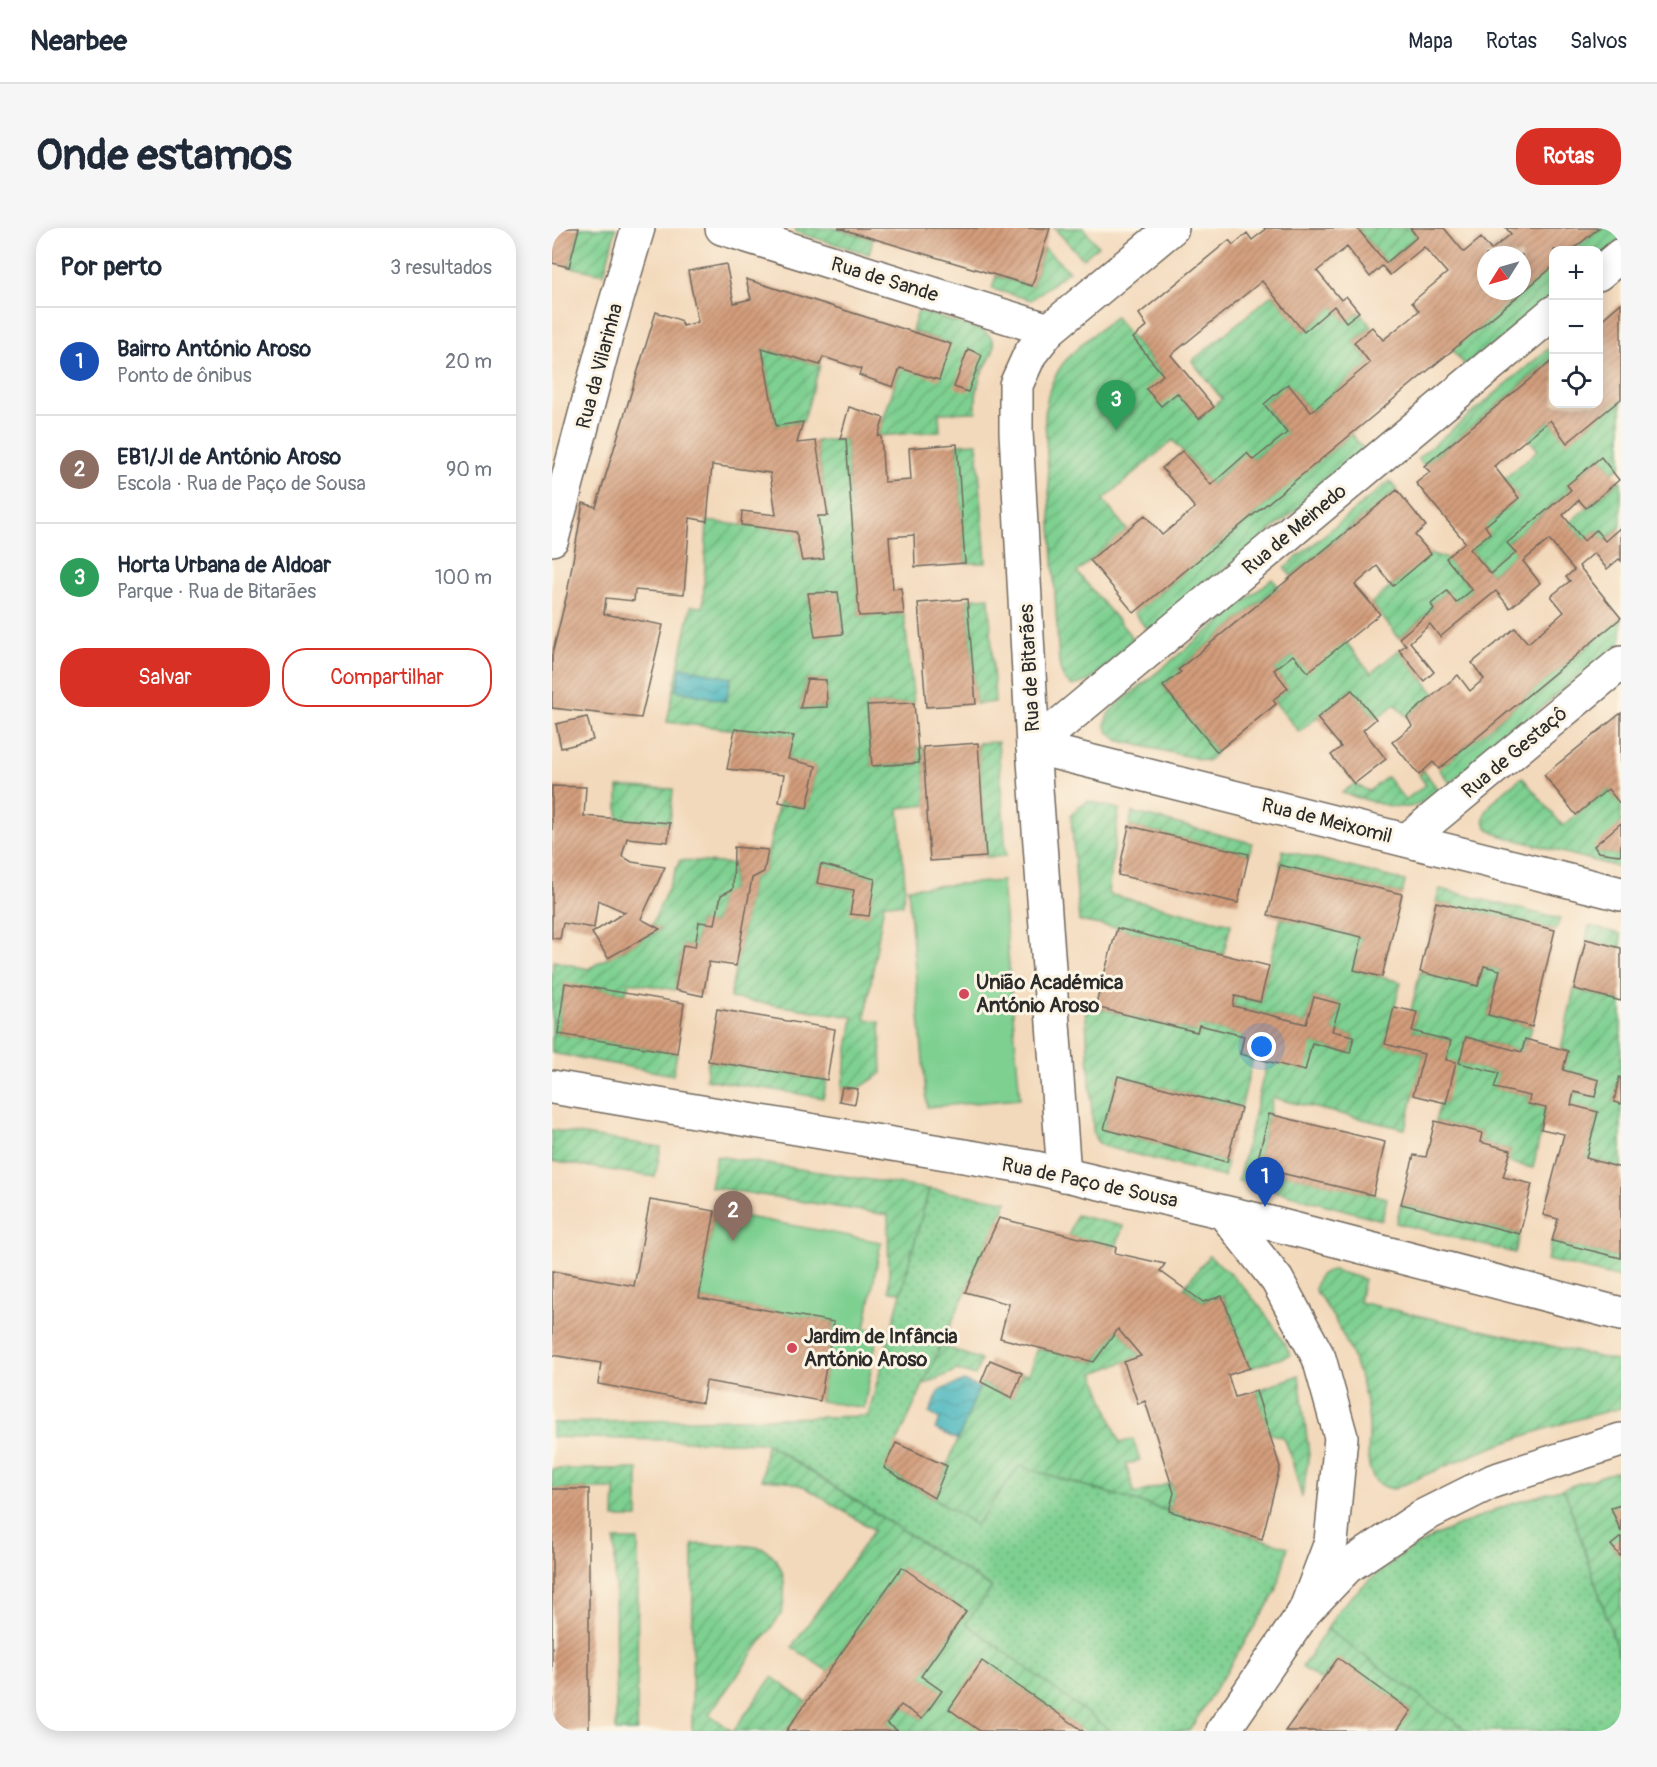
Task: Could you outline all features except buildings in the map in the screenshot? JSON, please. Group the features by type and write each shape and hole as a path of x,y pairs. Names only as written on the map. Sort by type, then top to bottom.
{"street":[{"name":"Rua da Vilarinha","path":"552,539 606,336 638,228"},
{"name":"Rua de Sande","path":"722,228 1049,330"},
{"name":"Rua de Bitarães","path":"1064,1175 1033,747 1016,432 1016,385 1030,354 1049,330 1172,228"},
{"path":"1603,271 1621,255"},
{"name":"Rua de Meinedo","path":"1033,747 1549,316"},
{"name":"Rua de Gestaçô","path":"1407,840 1621,663"},
{"name":"Rua de Meixomil","path":"1033,747 1621,894"},
{"name":"Rua de Paço de Sousa","path":"552,1087 1036,1168 1224,1213 1621,1314"},
{"path":"1224,1213 1277,1280 1319,1358 1341,1437 1331,1542 1305,1611"},
{"path":"1223,1731 1305,1611 1347,1567 1423,1516 1493,1481 1621,1440"}],"green space":[{"path":"579,228 616,228 604,274 569,267"},
{"path":"796,228 836,228 873,239 869,254 795,232"},
{"path":"1054,228 1083,228 1098,246 1083,259"},
{"path":"1357,228 1410,228 1417,237 1386,263"},
{"path":"1599,228 1621,228 1621,240 1603,255 1603,246 1577,246"},
{"path":"1044,248 1069,271 1031,300 992,289 996,276 1032,286"},
{"path":"1549,269 1549,299 1467,367 1452,350 1512,300 1531,300 1531,284"},
{"path":"1273,294 1304,332 1334,306 1346,322 1359,312 1372,327 1354,342 1370,363 1311,412 1288,384 1264,404 1287,433 1253,460 1247,454 1211,485 1173,440 1103,500 1127,530 1077,572 1137,643 1089,681 1073,686 1063,677 1059,663 1045,420 1051,385 1066,360 1076,349 1115,317 1199,419 1222,399 1192,361"},
{"path":"918,311 982,330 993,339 993,352 978,383 976,412 939,413 940,431 878,436 900,368 951,344 912,331"},
{"path":"762,348 820,365 803,422 776,426"},
{"path":"1549,348 1549,362 1424,466 1418,458"},
{"path":"1621,399 1621,466 1613,472 1601,457 1567,485 1571,490 1508,542 1516,553 1491,574 1470,549 1485,526 1519,498 1504,479 1538,450 1528,438 1550,420 1567,442"},
{"path":"1351,434 1366,452 1149,632 1134,613"},
{"path":"846,439 859,616 904,614 914,703 867,705 872,766 918,764 917,748 923,747 927,805 899,808 905,885 903,905 884,903 865,1019 880,1022 882,1073 858,1089 842,1087 853,1017 730,998 752,878 764,872 779,802 807,808 816,767 788,759 793,736 667,722 691,606 703,607 707,521 796,532 802,561 823,559 818,516 828,515 816,441","holes":["838,592 843,634 816,637 808,594","807,679 826,680 827,707 800,708","821,864 875,879 854,890 817,883"]},
{"path":"977,443 986,563 965,563 957,444"},
{"path":"1619,480 1621,482 1621,527 1605,541 1596,530 1584,541 1569,523"},
{"path":"1390,481 1397,490 1291,576 1284,568"},
{"path":"1431,554 1446,558 1472,590 1456,603 1447,591 1431,604 1434,609 1399,638 1371,603"},
{"path":"1272,579 1279,587 1179,669 1181,672 1163,686 1217,752 1208,761 1120,741 1110,734 1105,723 1112,709"},
{"path":"989,597 995,702 976,704 967,599"},
{"path":"1621,618 1621,642 1450,783 1439,769"},
{"path":"1345,641 1371,673 1399,650 1435,694 1407,717 1395,704 1376,719 1351,690 1299,732 1273,700 1288,688 1274,670 1293,655"},
{"path":"998,742 1006,856 986,857 978,743"},
{"path":"1424,771 1439,791 1413,806 1384,805 1342,793 1354,784 1369,791 1387,777 1405,800 1426,785 1419,775"},
{"path":"1522,777 1563,826 1608,789 1621,805 1621,823 1598,852 1621,854 1621,868 1499,835 1488,829 1484,821 1485,813 1490,805"},
{"path":"618,787 673,789 670,823 618,819"},
{"path":"1088,801 1119,809 1108,894 1231,924 1223,955 1117,928 1079,921 1071,815 1079,806"},
{"path":"1132,812 1252,843 1249,854 1129,826"},
{"path":"1283,850 1405,881 1402,894 1280,865"},
{"path":"680,860 733,864 733,889 721,896 715,924 699,922 695,947 683,945 675,990 629,982 626,993 565,984 558,1034 677,1053 673,1075 552,1053 554,961 588,969 660,929 652,925"},
{"name":"União Académica António Aroso","path":"1002,881 1020,1099 927,1107 908,888"},
{"path":"1440,889 1560,919 1555,930 1436,902"},
{"path":"1281,918 1362,937 1354,970 1401,982 1385,1044 1424,1054 1405,1129 1273,1098 1256,1167 1387,1198 1382,1220 1238,1181 1267,1061 1312,1043 1350,1053 1354,1036 1332,1031 1340,1004 1314,997 1306,1024 1234,1006 1235,996 1260,1002"},
{"path":"1589,926 1621,934 1621,948 1586,939"},
{"path":"1484,966 1500,970 1488,1015 1532,1027 1528,1040 1525,1039 1522,1052 1466,1037 1460,1063 1499,1073 1495,1088 1530,1096 1528,1104 1546,1108 1533,1168 1507,1162 1511,1150 1480,1142 1482,1133 1435,1121 1441,1101 1446,1103 1446,1060 1450,1041 1412,1031 1417,1013 1411,1011 1420,972 1478,986"},
{"path":"1574,989 1621,1001 1621,1078 1619,1078 1614,1101 1621,1104 1621,1168 1586,1158 1598,1112 1571,1105 1574,1092 1595,1097 1599,1080 1563,1070 1568,1051 1561,1049"},
{"path":"1085,1005 1196,1032 1199,1025 1244,1036 1240,1054 1253,1058 1241,1108 1118,1076 1104,1129 1227,1162 1224,1177 1103,1146 1097,1141 1093,1129"},
{"path":"708,1061 827,1080 823,1098 706,1079"},
{"path":"552,1130 661,1147 655,1177 552,1161"},
{"path":"716,1156 929,1189 901,1292 889,1291 888,1215 710,1187"},
{"path":"929,1189 1007,1201 885,1469 976,1524 1019,1466 1288,1547 1276,1592 1189,1731 1149,1731 1146,1729 1145,1731 1111,1731 965,1623 991,1587 766,1443 552,1437 552,1423 868,1416"},
{"path":"1401,1204 1520,1234 1515,1253 1396,1223"},
{"path":"715,1211 881,1242 865,1328 878,1331 864,1408 820,1401 834,1322 699,1298"},
{"path":"1076,1215 1123,1226 1116,1247 1069,1236"},
{"path":"1552,1241 1621,1258 1621,1278 1547,1260"},
{"path":"1209,1256 1234,1277 1255,1301 1291,1355 1250,1368 1223,1296 1203,1302 1184,1287"},
{"path":"1333,1270 1364,1279 1359,1302 1621,1362 1621,1408 1562,1423 1505,1442 1394,1489 1381,1485 1376,1481 1370,1469 1367,1407 1358,1371 1335,1320 1315,1290 1320,1276"},
{"path":"1118,1329 1141,1356 1094,1373 1120,1443 1133,1439 1140,1460 1126,1465 1135,1494 1171,1483 1174,1493 1169,1511 1019,1466 976,1525 934,1498 981,1382 1012,1398 1022,1373 1028,1375 1037,1348 1094,1362"},
{"path":"941,1345 981,1360 975,1376 957,1370 923,1385"},
{"path":"1299,1375 1309,1454 1302,1498 1284,1438 1269,1433 1256,1391"},
{"path":"766,1443 992,1588 966,1623 1111,1731 1083,1731 982,1661 980,1731 898,1731 887,1723 901,1705 922,1719 941,1691 921,1676 966,1612 902,1567 829,1672 792,1647 874,1530 805,1487 787,1481 762,1479"},
{"path":"552,1469 638,1469 638,1518 614,1518 615,1489 552,1489"},
{"path":"1621,1470 1621,1505 1611,1509 1621,1537 1611,1545 1621,1557 1619,1574 1621,1577 1621,1660 1564,1488"},
{"path":"1564,1488 1621,1660 1621,1731 1467,1731 1327,1629 1339,1609 1366,1583 1401,1555 1434,1536 1505,1506"},
{"path":"615,1540 638,1540 637,1731 616,1731"},
{"path":"693,1544 740,1545 764,1549 777,1562 783,1578 782,1613 709,1714 732,1731 692,1731"},
{"path":"1327,1629 1467,1731 1397,1731 1411,1711 1338,1658 1322,1681 1302,1667"},
{"path":"772,1677 807,1702 786,1731 733,1731"}],"water":[{"path":"681,667 731,678 726,701 676,690"},
{"path":"964,1381 979,1388 958,1440 935,1429 940,1419 929,1413 940,1390"}],"place":[{"name":"Horta Urbana de Aldoar","path":"1116,430"},
{"name":"União Académica António Aroso","path":"964,994"},
{"name":"Bairro António Aroso","path":"1265,1207"},
{"name":"EB1/JI de António Aroso","path":"733,1241"},
{"name":"Jardim de Infância António Aroso","path":"792,1348"}]}
